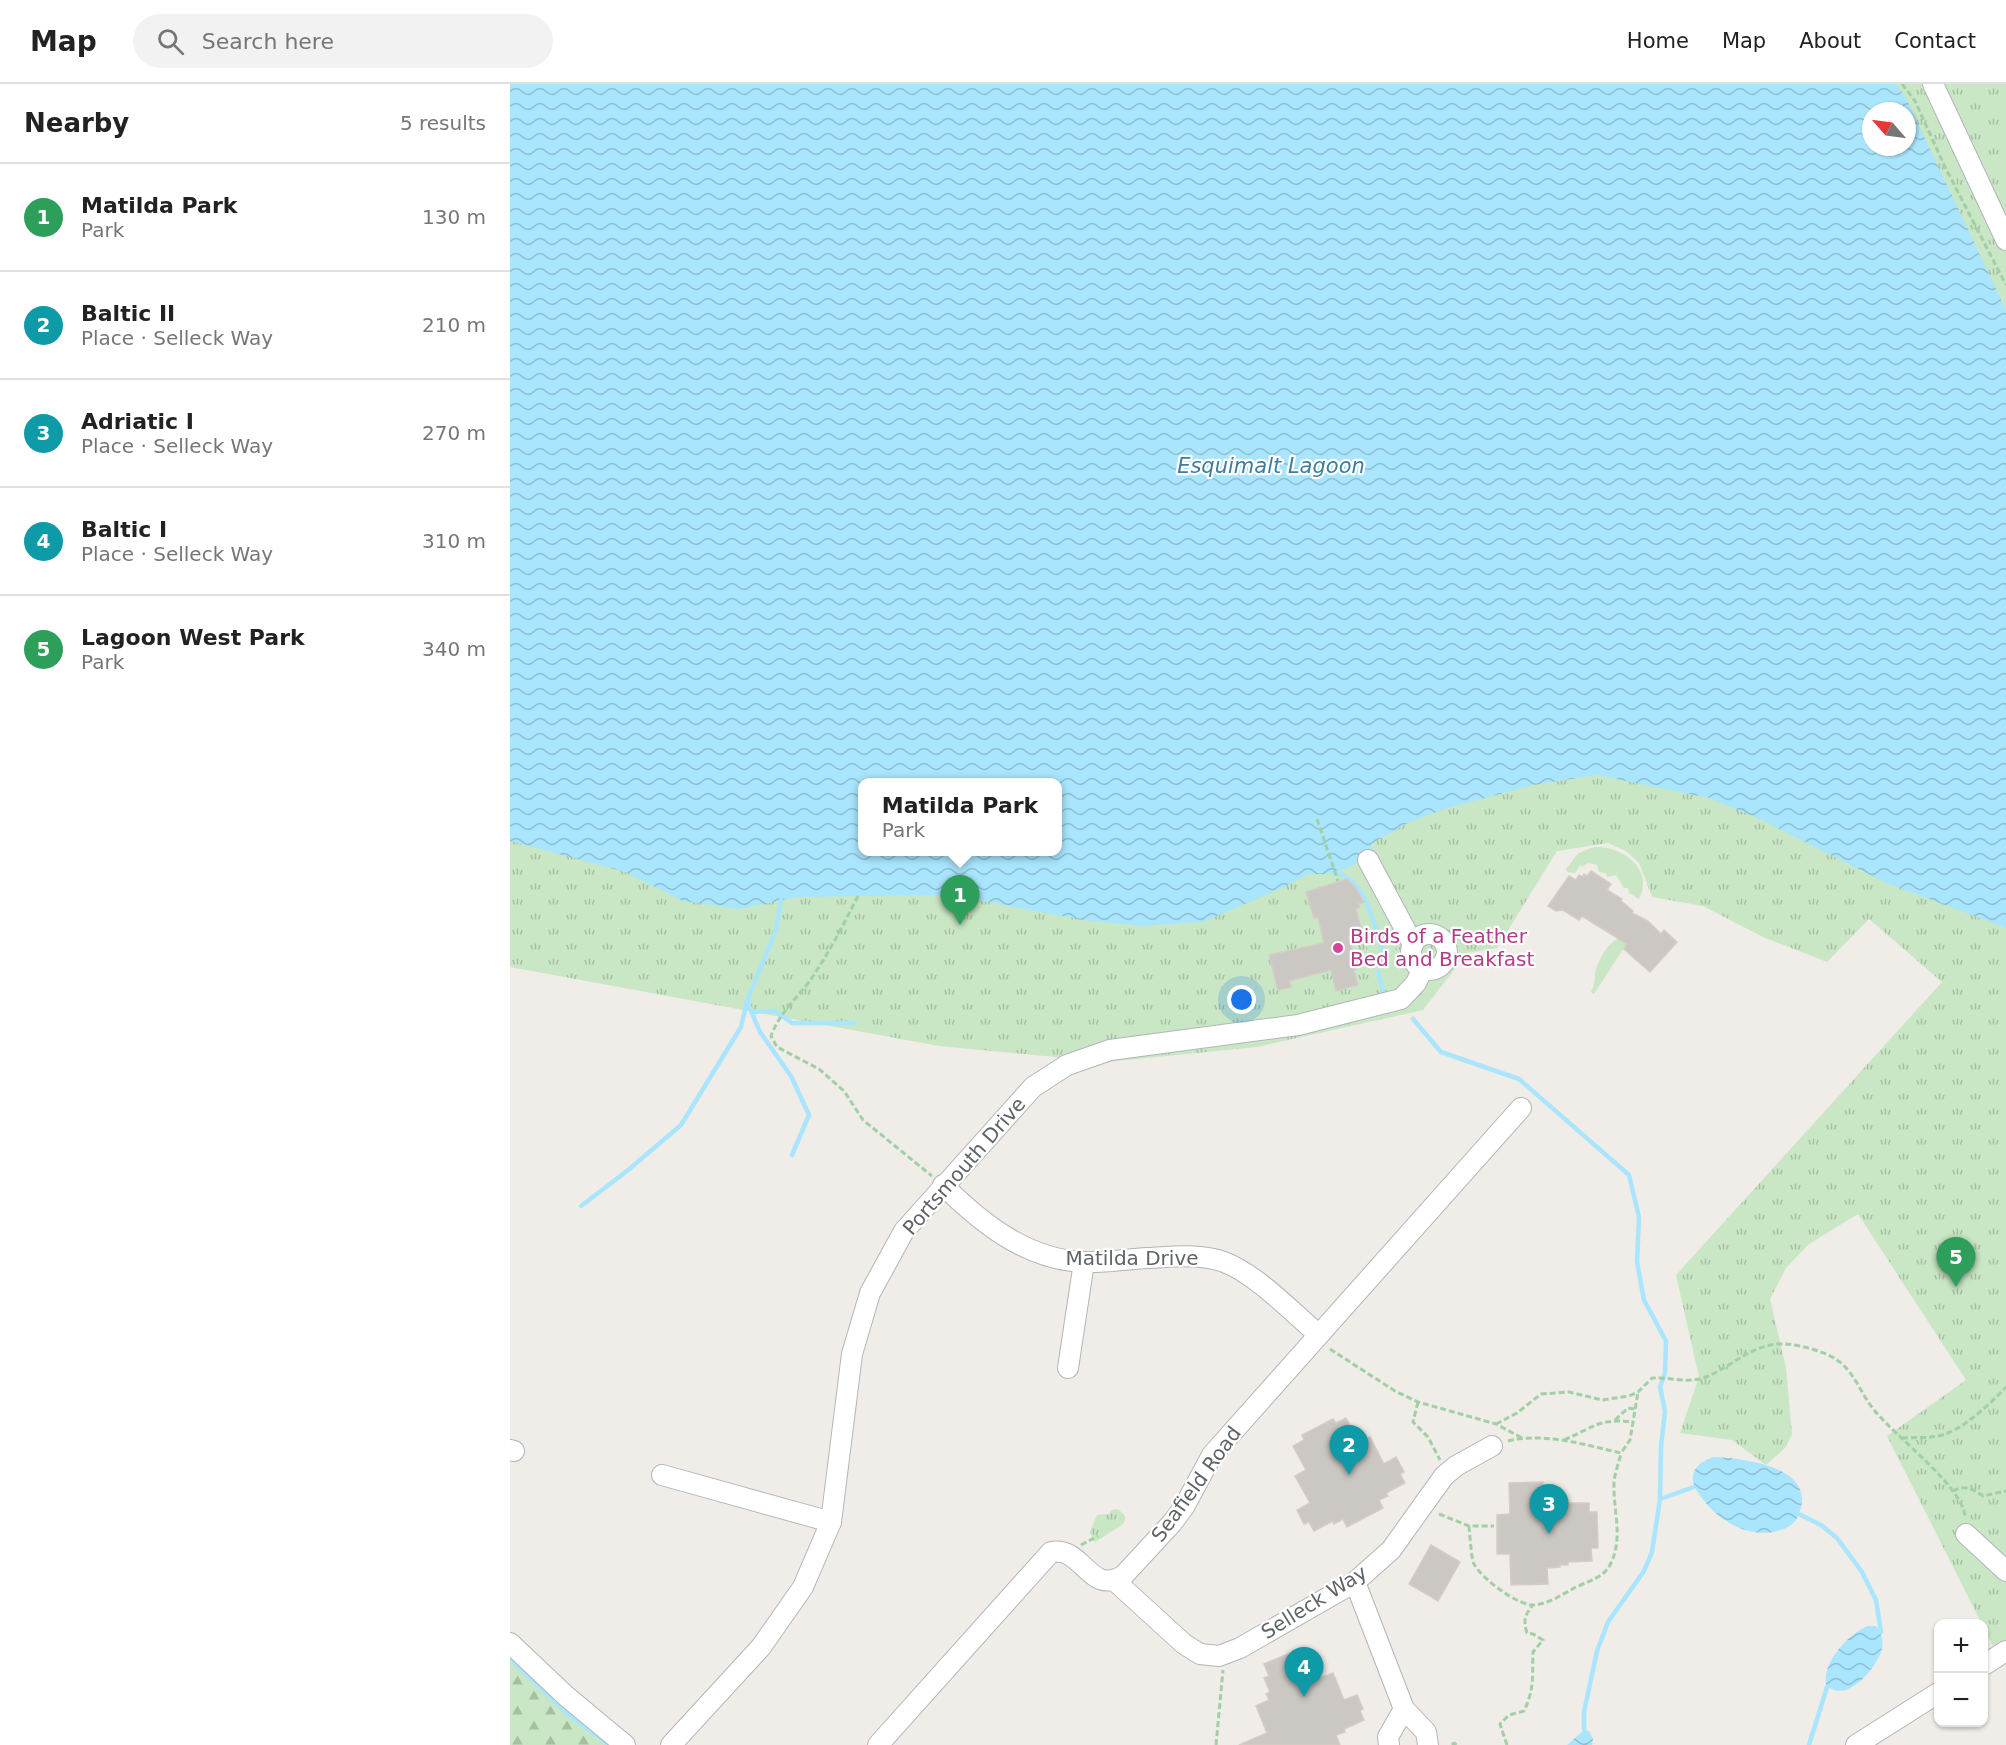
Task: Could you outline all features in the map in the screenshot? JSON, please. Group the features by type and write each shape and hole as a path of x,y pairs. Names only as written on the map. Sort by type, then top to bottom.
{"street":[{"path":"1933,84 2006,240"},
{"path":"1368,860 1413,944"},
{"path":"1428,934 1437,936 1446,947 1446,957 1433,969 1424,968 1413,959 1411,950 1413,944 1420,937 1428,934"},
{"name":"Portsmouth Drive","path":"671,1745 762,1647 803,1587 831,1522 852,1354 870,1293 904,1231 943,1185 1033,1088 1067,1065 1110,1050 1298,1025 1401,999 1416,984 1424,968"},
{"name":"Seafield Road","path":"1115,1581 1125,1575 1172,1523 1184,1507 1212,1455 1521,1108"},
{"name":"Matilda Drive","path":"943,1185 971,1212 1008,1239 1055,1258 1084,1262 1198,1256 1225,1262 1256,1281 1318,1334"},
{"path":"1068,1368 1084,1262"},
{"name":"Selleck Way","path":"1115,1581 1184,1644 1200,1654 1219,1656 1240,1648 1355,1582 1391,1550 1443,1476 1492,1446"},
{"path":"662,1476 831,1522"},
{"path":"1966,1534 2006,1571"},
{"path":"878,1745 1051,1552 1061,1550 1070,1554 1098,1579 1115,1581"},
{"path":"1355,1582 1404,1709 1426,1732 1428,1745"},
{"path":"510,1643 566,1696 625,1745"},
{"path":"1988,1662 2006,1651"},
{"path":"1856,1745 1934,1696"},
{"path":"1389,1745 1388,1737 1404,1709"}],"path":[{"path":"1902,84 1915,101 1945,167 2006,285"},
{"path":"1317,819 1338,881"},
{"path":"858,896 828,954 808,983 776,1021 771,1036 777,1047 819,1069 844,1091 863,1120 943,1185"},
{"path":"1318,1334 1331,1352 1395,1391 1418,1402 1496,1424 1522,1438"},
{"path":"1496,1424 1517,1413 1541,1394 1569,1392 1602,1400 1629,1396 1638,1392 1652,1378 1693,1381 1707,1377 1744,1355 1769,1345 1786,1344 1823,1352 1848,1370 1885,1424 1902,1438 1953,1491 1965,1511 1966,1534"},
{"path":"1902,1438 1943,1435 1952,1431 1975,1415 2006,1387"},
{"path":"1507,1745 1500,1725 1509,1714 1524,1711 1532,1695 1533,1652 1542,1640 1527,1633 1524,1623 1526,1613 1532,1606 1554,1599 1602,1576 1610,1564 1616,1547 1618,1524 1614,1482 1620,1453 1630,1440 1638,1392"},
{"path":"1418,1402 1413,1422 1428,1437 1440,1460 1443,1476"},
{"path":"1615,1420 1628,1408 1635,1409"},
{"path":"1564,1441 1600,1422 1615,1420 1633,1422"},
{"path":"1492,1446 1522,1438 1564,1441 1620,1453"},
{"path":"1953,1491 1963,1487 1971,1488 1983,1496 2006,1491"},
{"path":"1432,1510 1469,1526 1494,1526"},
{"path":"1469,1526 1472,1561 1482,1575 1503,1593 1532,1606"},
{"path":"1077,1547 1098,1536"},
{"path":"1216,1745 1223,1669"}],"green space":[{"name":"Esquimalt Lagoon","path":"510,84 2006,84 2006,1641 1994,1648 1988,1636 1988,1619 1979,1619 1887,1436 1966,1380 1858,1214 1809,1244 1786,1268 1770,1299 1786,1368 1792,1434 1786,1447 1766,1465 1732,1440 1680,1433 1699,1377 1676,1275 1942,982 1869,919 1827,962 1763,937 1703,906 1652,897 1639,863 1626,851 1608,843 1557,851 1497,948 1467,953 1423,1010 1257,1047 1107,1062 939,1046 510,967"},
{"path":"1595,847 1616,850 1633,861 1643,878 1643,888 1639,899 1629,893 1628,888 1624,888 1616,875 1607,877 1606,873 1599,872 1597,865 1588,863 1582,867 1580,865 1575,873 1567,872 1566,868 1576,856 1582,851"},
{"path":"1360,861 1400,934 1400,947 1374,956 1369,955 1356,909 1363,901 1356,888 1347,880 1306,892 1302,878 1309,874 1325,874"},
{"path":"1620,938 1629,940 1594,994 1591,992 1600,960 1608,946"},
{"path":"1403,965 1405,980 1399,989 1394,991 1385,988 1363,992 1362,984 1373,973"},
{"path":"1117,1509 1124,1515 1123,1523 1094,1542 1090,1532 1097,1515 1109,1514 1112,1510"},
{"path":"510,1652 609,1745 510,1745"}],"water":[{"name":"Esquimalt Lagoon","path":"510,84 1896,84 1907,100 1908,102 1862,102 1862,156 1916,156 1916,119 2006,310 2006,928 1884,882 1762,820 1709,798 1597,775 1533,785 1444,809 1408,823 1371,844 1373,853 1350,867 1325,874 1309,874 1203,922 1142,926 1083,920 966,898 931,895 799,897 739,909 683,901 625,872 510,841"},
{"path":"1713,1457 1757,1463 1787,1474 1797,1484 1802,1496 1796,1520 1783,1529 1762,1533 1740,1528 1720,1517 1703,1500 1693,1481 1697,1468"},
{"path":"1868,1626 1876,1626 1881,1634 1883,1642 1877,1661 1860,1681 1847,1690 1839,1691 1827,1687 1827,1669 1837,1651 1852,1635"},
{"path":"1584,1730 1589,1731 1593,1739 1592,1745 1567,1745"}],"building":[{"path":"1591,871 1611,884 1607,890 1622,899 1621,901 1633,911 1632,913 1648,921 1661,934 1664,930 1677,942 1650,972 1624,949 1627,944 1582,916 1579,920 1563,910 1556,911 1548,906 1569,876 1576,880 1579,875 1587,876"},
{"path":"1347,879 1356,888 1364,902 1358,904 1360,907 1356,909 1363,934 1349,937 1357,969 1354,970 1358,985 1336,991 1331,970 1289,981 1291,987 1278,990 1269,955 1324,943 1318,917 1314,918 1306,892"},
{"path":"1346,1418 1359,1442 1370,1437 1384,1464 1396,1457 1404,1472 1400,1474 1405,1483 1386,1493 1388,1496 1379,1500 1383,1508 1347,1527 1343,1519 1334,1524 1333,1521 1314,1531 1309,1522 1304,1524 1297,1510 1310,1503 1295,1476 1306,1470 1293,1446 1304,1440 1302,1435 1333,1419 1336,1423"},
{"path":"1543,1482 1543,1497 1555,1497 1555,1500 1562,1500 1562,1503 1589,1503 1589,1512 1597,1512 1598,1548 1591,1548 1592,1561 1568,1562 1568,1565 1547,1568 1548,1584 1511,1585 1510,1554 1497,1554 1497,1515 1510,1514 1509,1483"},
{"path":"1431,1545 1460,1562 1438,1601 1409,1584"},
{"path":"1297,1650 1301,1662 1306,1660 1312,1674 1317,1672 1320,1678 1333,1673 1344,1700 1357,1695 1363,1709 1360,1711 1364,1720 1336,1735 1340,1745 1239,1745 1267,1733 1256,1706 1269,1700 1266,1694 1270,1692 1264,1678 1269,1676 1264,1664"}],"waterway":[{"path":"1332,872 1344,876 1361,892 1372,916 1383,952"},
{"path":"781,900 776,930 747,1001 760,1032 791,1076 809,1115 792,1155"},
{"path":"1378,972 1384,994"},
{"path":"581,1206 681,1125 741,1027 747,1001"},
{"path":"752,1012 775,1011 792,1023 855,1023"},
{"path":"1413,1019 1441,1052 1519,1079 1629,1175 1639,1217 1637,1262 1644,1300 1666,1341 1665,1373 1660,1387 1665,1411 1661,1447 1660,1499"},
{"path":"1584,1730 1584,1712 1597,1651 1608,1622 1644,1571 1652,1552 1660,1499 1694,1487"},
{"path":"1799,1514 1821,1525 1837,1538 1862,1572 1876,1600 1881,1632"},
{"path":"510,1659 569,1715 609,1745"},
{"path":"1809,1745 1827,1687"}],"place":[{"name":"Matilda Park","path":"960,925"},
{"name":"Birds of a Feather Bed and Breakfast","path":"1338,948"},
{"name":"Lagoon West Park","path":"1956,1287"},
{"name":"Baltic II","path":"1349,1475"},
{"name":"Adriatic I","path":"1549,1534"},
{"name":"Baltic I","path":"1304,1697"}]}
